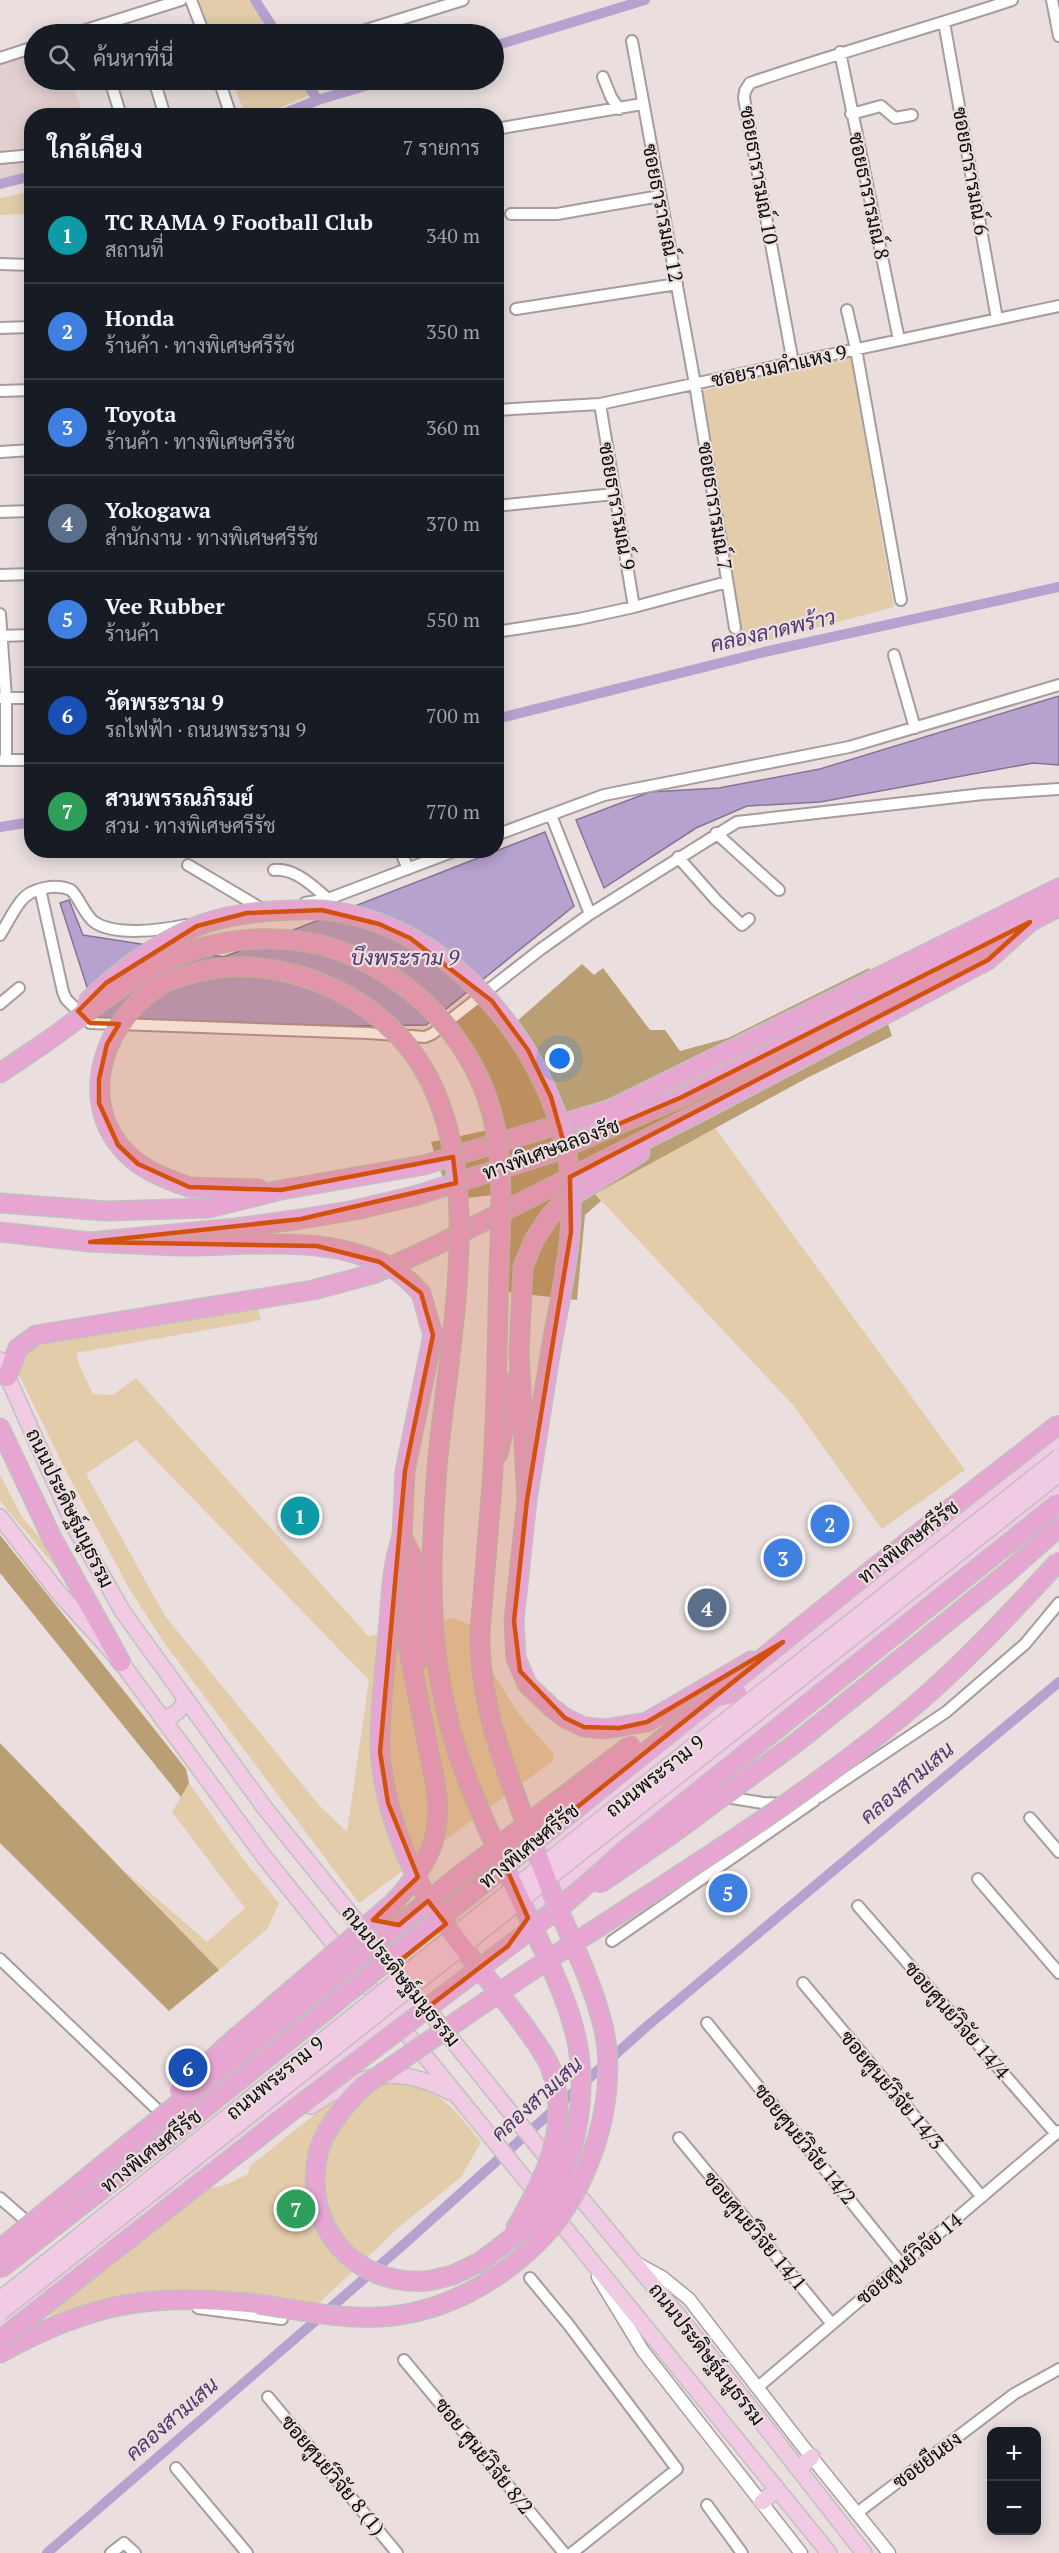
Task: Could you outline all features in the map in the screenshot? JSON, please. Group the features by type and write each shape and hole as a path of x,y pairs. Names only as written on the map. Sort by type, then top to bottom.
{"highway":[{"name":"ทางพิเศษฉลองรัช","path":"0,1203 106,1211 208,1208 281,1190 424,1165 543,1131 611,1108 1059,888"},
{"name":"ทางพิเศษฉลองรัช","path":"0,1232 90,1242 236,1228 355,1210 414,1196 551,1153 682,1097 1059,907"},
{"path":"46,1041 106,984 145,956 197,926 247,913 322,910 379,924 437,955 492,1001 528,1050 550,1097 567,1152 573,1203 566,1272 527,1500 514,1621 516,1658 527,1684 565,1718 584,1727 604,1729 647,1722 783,1641"},
{"path":"4,1369 18,1348 36,1335 313,1290 376,1273 431,1248 708,1108 988,960 1029,922"},
{"path":"0,1073 150,969 202,947 235,940 266,938 300,941 363,960 397,979 428,1005 454,1033 481,1081 492,1116 502,1184 492,1476 480,1644 486,1701 495,1740 534,1848 582,1963 604,2026 607,2077 597,2139 587,2169 573,2198 551,2229 519,2261 480,2287 447,2302 408,2313 379,2317 347,2316 215,2300 143,2301 81,2315 54,2325 0,2353"},
{"path":"281,1190 189,1187 162,1178 138,1164 118,1145 99,1102 99,1079 107,1044 124,1016 163,983 200,971 233,966 299,974 339,991 371,1012 395,1032 434,1084 449,1128 458,1195 456,1301 437,1463 431,1556 434,1642 451,1731 475,1799 558,1982 575,2031 580,2063 581,2090 573,2142 557,2187 536,2219 480,2262 453,2275 428,2281 405,2281 387,2277 354,2262 337,2246 322,2220 315,2192 319,2151 335,2120 364,2086 487,2001 678,1877 850,1758 903,1715 1007,1618 1059,1561"},
{"path":"527,1500 519,1353 523,1267 534,1239 550,1216 582,1188 604,1177 708,1108"},
{"path":"90,1242 176,1246 317,1246 361,1255 380,1262 407,1280 421,1293 430,1317 433,1335 405,1471 402,1536 394,1559 382,1695 381,1752 388,1803 404,1849 433,1907 532,2037 551,2068 557,2098 558,2125 551,2156 541,2184 509,2240"},
{"path":"492,1476 505,1428 519,1353"},
{"name":"ทางพิเศษศรีรัช","path":"0,2269 174,2133 878,1565 1059,1424"},
{"path":"0,1428 52,1539 121,1662"},
{"path":"0,2340 288,2114 567,1902 641,1837 1059,1503"},
{"path":"567,1902 612,1877 797,1742 1007,1573 1059,1527"},
{"path":"121,2150 225,2047 393,1904 417,1877 433,1843 439,1821 439,1798 405,1631 411,1555 402,1536"},
{"path":"420,1712 418,1591 431,1556"},
{"path":"0,2249 464,1872 631,1745 668,1718 703,1701 737,1693"}],"main road":[{"name":"ถนนประดิษฐ์มนูธรรม","path":"4,1369 75,1528 123,1612 264,1807 633,2262 864,2553"},
{"name":"ถนนพระราม 9","path":"0,2279 1059,1438"},
{"name":"ถนนพระราม 9","path":"0,2299 425,1958 1059,1457"},
{"name":"ถนนพระราม 9","path":"0,2313 1059,1474"},
{"name":"ถนนพระราม 9","path":"0,2326 1059,1486"},
{"name":"ถนนประดิษฐ์มนูธรรม","path":"0,1517 58,1592 121,1662 265,1858 829,2553"},
{"path":"163,1718 173,1716 181,1709 186,1699"},
{"path":"438,2021 440,2008 449,1997 500,1955 523,1928 540,1897"},
{"path":"352,1915 407,1926 450,1921"},
{"name":"ถนนพระราม 9","path":"0,2243 105,2158 139,2143 172,2123 326,1997 338,1978 340,1961 334,1944"},
{"path":"228,2097 239,2068"},
{"path":"202,2168 226,2167 333,2091 359,2079 382,2075 406,2076 432,2082 458,2097"},
{"path":"246,2083 260,2086 267,2091 271,2101 270,2114"},
{"name":"ถนนพระราม 9","path":"0,2348 43,2290"},
{"path":"798,2469 812,2457"},
{"path":"762,2502 776,2490"}],"street":[{"path":"105,24 181,0"},
{"path":"191,0 200,24"},
{"path":"385,24 463,0"},
{"name":"ซอยธารารมณ์ 10","path":"793,363 744,90 750,83 840,52 1012,0"},
{"path":"1052,0 1059,36"},
{"name":"ซอยธารารมณ์ 6","path":"944,22 997,319"},
{"name":"ซอยธารารมณ์ 12","path":"632,42 695,384"},
{"path":"0,58 24,50"},
{"name":"ซอยธารารมณ์ 8","path":"840,52 899,340"},
{"path":"603,76 610,97 619,109"},
{"path":"113,90 119,108"},
{"path":"157,90 163,108"},
{"path":"222,90 228,108"},
{"path":"504,128 642,104"},
{"path":"851,114 881,106 892,118 912,115"},
{"path":"0,158 24,156"},
{"path":"511,214 557,214 660,196"},
{"path":"0,264 24,265"},
{"path":"516,309 676,284"},
{"name":"ซอยรามคำแหง 9","path":"504,410 600,404 1059,306"},
{"path":"847,310 901,600"},
{"path":"0,328 24,327"},
{"name":"ซอยธารารมณ์ 7","path":"695,384 735,628"},
{"path":"0,391 24,390"},
{"name":"ซอยธารารมณ์ 9","path":"600,404 634,607"},
{"path":"0,452 24,450"},
{"path":"504,505 614,494"},
{"path":"0,512 24,511"},
{"path":"0,575 24,574"},
{"path":"504,631 634,607 727,582"},
{"path":"0,614 3,760 24,760"},
{"path":"1,636 24,635"},
{"path":"894,655 915,728"},
{"path":"504,833 604,795 849,747 1059,685"},
{"path":"3,698 24,698"},
{"path":"40,890 63,992 66,999 90,1023 425,1037 590,914 736,822 983,794 1059,789"},
{"path":"551,815 590,914"},
{"path":"716,833 779,890"},
{"path":"678,857 742,925 749,919"},
{"path":"403,858 408,869"},
{"path":"0,935 20,901 40,890 65,887 75,894 95,922 112,928 142,931 173,928 262,909 328,899 436,858"},
{"path":"188,865 262,909"},
{"path":"274,870 284,869 293,873 328,899"},
{"path":"0,1004 19,988"},
{"path":"612,1941 946,1712 1025,1644 1059,1603"},
{"path":"677,1790 763,1803 789,1804 819,1797"},
{"path":"1030,1818 1059,1852"},
{"path":"978,1879 1059,1973"},
{"name":"ซอยศูนย์วิจัย 14/4","path":"858,1906 1057,2133"},
{"path":"0,1959 172,2123"},
{"name":"ซอยศูนย์วิจัย 14/3","path":"803,1983 982,2198"},
{"name":"ซอยศูนย์วิจัย 14/2","path":"707,2023 902,2265"},
{"name":"ซอยศูนย์วิจัย 14","path":"758,2387 1057,2133"},
{"name":"ซอยศูนย์วิจัย 14/1","path":"678,2138 832,2324"},
{"path":"0,2198 47,2242"},
{"path":"579,2246 643,2351 801,2553"},
{"path":"633,2262 662,2277 689,2299 889,2553"},
{"path":"530,2278 568,2324 677,2469 572,2553"},
{"path":"264,2316 268,2298"},
{"path":"0,2353 66,2321 125,2310 181,2306 282,2319"},
{"name":"ซอย ศูนย์วิจัย 8/2","path":"404,2360 564,2553"},
{"name":"ซอยยืนยง","path":"857,2513 1014,2394 1059,2369"},
{"name":"ซอยศูนย์วิจัย 8 (1)","path":"268,2397 397,2553"},
{"path":"176,2468 246,2553"},
{"path":"707,2505 742,2553"},
{"path":"111,2553 124,2543 135,2553"}],"highlighted area":[{"path":"322,910 379,924 410,938 492,1001 528,1050 551,1097 565,1147 682,1097 1030,922 988,960 570,1177 571,1232 527,1500 514,1621 520,1671 565,1718 584,1727 619,1728 647,1722 783,1642 505,1865 528,1918 508,1946 427,2008 393,1966 446,1924 428,1901 399,1925 373,1920 418,1877 388,1803 380,1752 405,1471 433,1335 421,1293 380,1262 317,1246 90,1242 301,1219 456,1183 453,1157 281,1190 189,1187 138,1164 118,1145 99,1103 99,1079 107,1044 119,1024 90,1023 78,1011 106,983 197,926 247,913"}],"shaded area":[{"path":"199,0 251,0 267,24 207,24"},
{"path":"24,55 24,90 74,90 81,108 24,108 24,176 0,182 0,63"},
{"path":"235,90 308,90 311,95 278,108 243,108"},
{"path":"24,193 24,214 0,215 0,198"},
{"path":"850,353 894,607 744,647 702,391"},
{"path":"582,964 594,975 603,968 650,1030 665,1030 680,1051 728,1038 869,968 892,1036 807,1078 595,1194 601,1201 585,1215 577,1300 506,1292 509,1193 450,1200 431,1142 498,1128 453,1023 494,991 516,1022"},
{"path":"715,1128 965,1470 882,1529 793,1405 595,1194"},
{"path":"257,1306 261,1320 76,1353 80,1367 93,1394 113,1395 136,1378 368,1636 453,1618 484,1630 493,1673 518,1713 553,1753 553,1761 359,1903 165,1644 130,1590 66,1471 18,1373 27,1347 41,1339","holes":["136,1440 369,1680 347,1832 319,1805 165,1616 86,1474"]},
{"path":"0,1475 22,1517 44,1542 63,1576 0,1501"},
{"path":"0,1535 186,1769 189,1783 181,1797 0,1573"},
{"path":"0,1743 219,1970 169,2011 0,1843"},
{"path":"189,1783 242,1858 279,1903 268,1928 219,1970 125,1871 207,1942 245,1908 172,1812"},
{"path":"377,2084 409,2085 434,2094 462,2119 481,2142 461,2177 399,2227 316,2306 268,2298 53,2319 47,2314 202,2190 225,2185 248,2174 250,2166 334,2099"}],"water":[{"path":"1059,696 1059,765 1033,763 820,802 747,806 696,828 604,888 576,820 650,792 719,788 820,769"},
{"name":"บึงพระราม 9","path":"545,832 574,906 426,1025 348,1026 97,1018 60,903 69,900 83,935 224,957 478,858 504,858 504,848"}],"waterway":[{"path":"255,0 271,24"},
{"path":"504,43 645,0"},
{"path":"312,90 318,100"},
{"path":"298,108 352,90"},
{"path":"0,184 24,178"},
{"name":"คลองลาดพร้าว","path":"504,717 764,652 1059,587"},
{"name":"คลองลาดพร้าว","path":"0,827 24,823"},
{"name":"คลองสามเสน","path":"47,2553 402,2246 646,2027 1059,1682"}],"place":[{"name":"TC RAMA 9 Football Club","path":"300,1516"},
{"name":"Honda","path":"830,1524"},
{"name":"Toyota","path":"783,1558"},
{"name":"Yokogawa","path":"707,1608"},
{"name":"Vee Rubber","path":"728,1893"},
{"name":"วัดพระราม 9","path":"188,2068"},
{"name":"สวนพรรณภิรมย์","path":"296,2209"}]}
